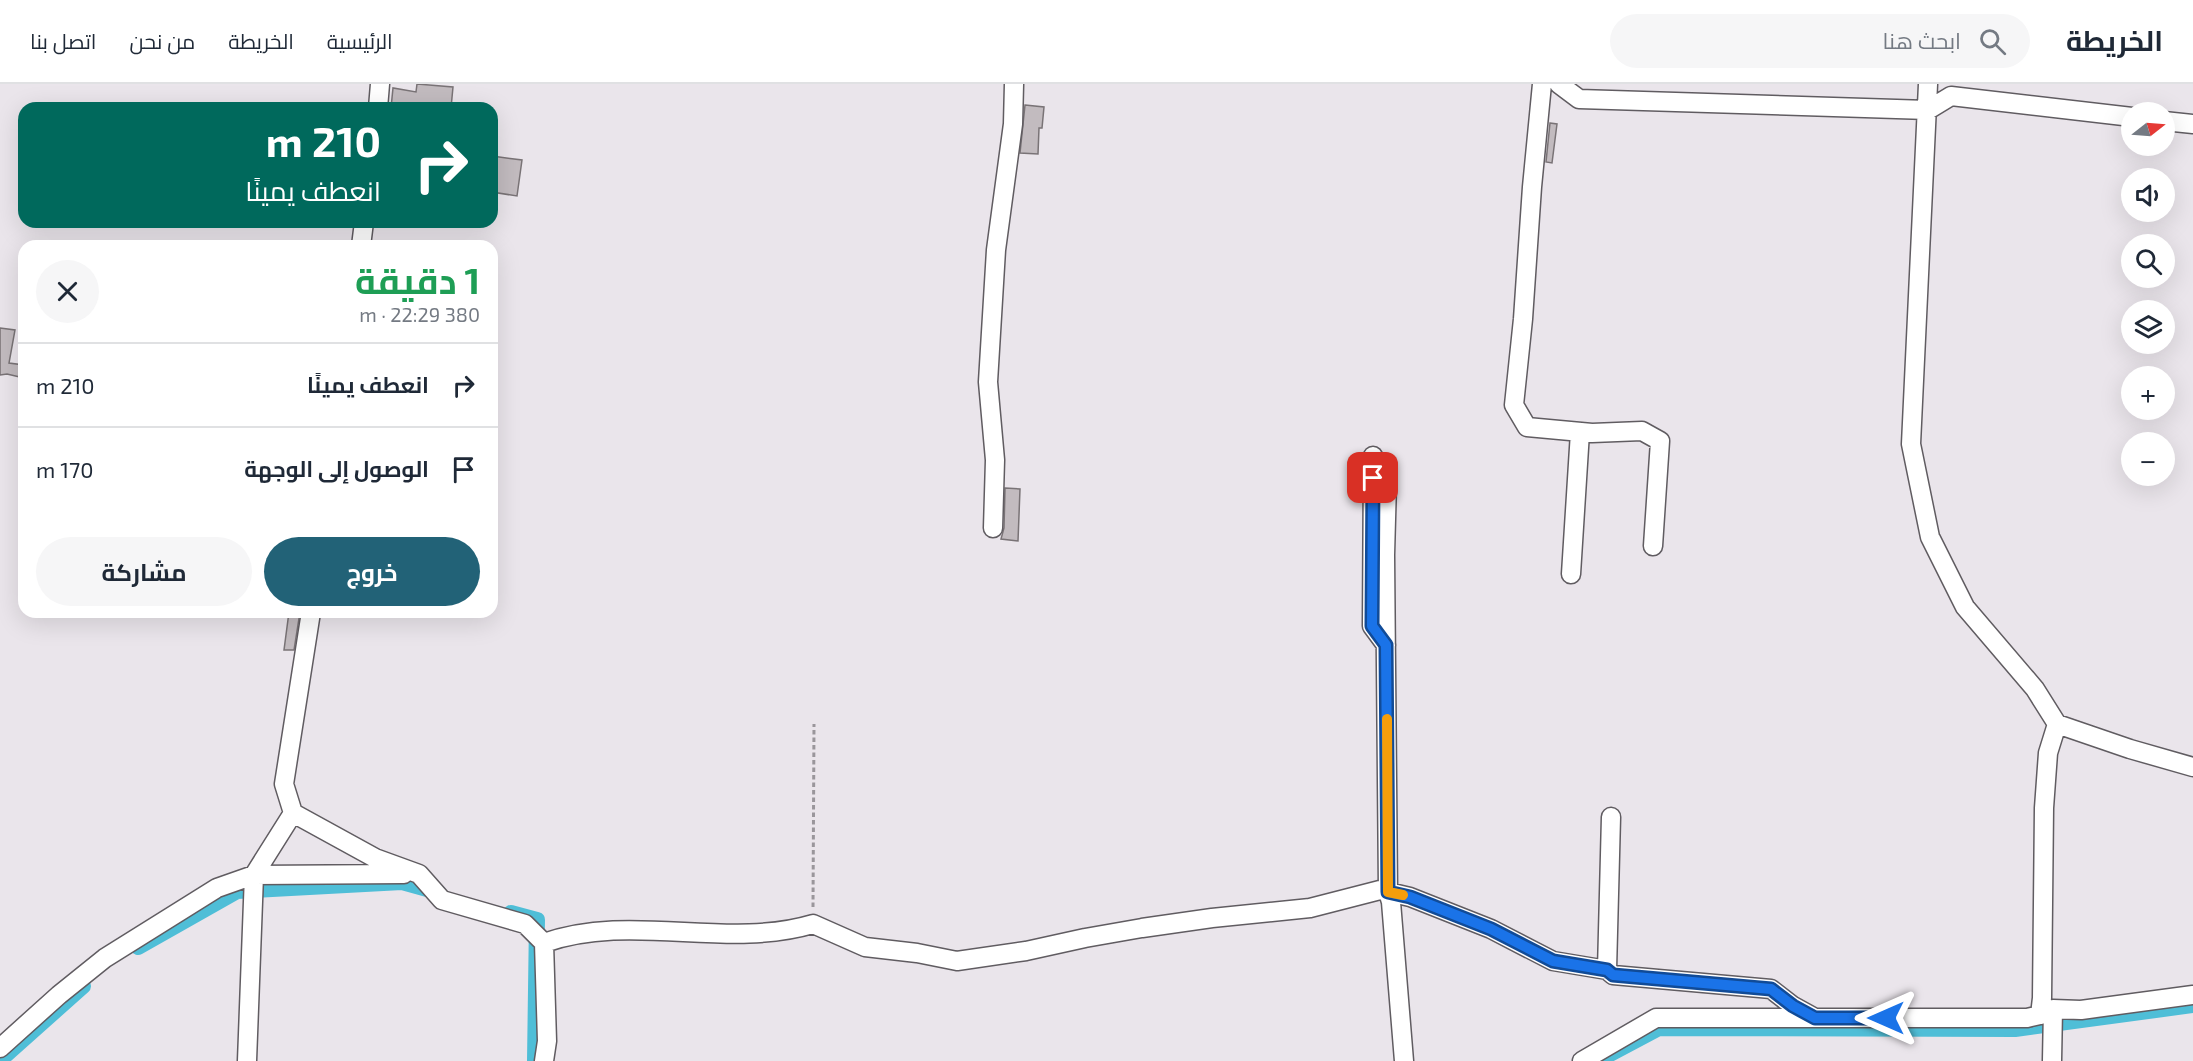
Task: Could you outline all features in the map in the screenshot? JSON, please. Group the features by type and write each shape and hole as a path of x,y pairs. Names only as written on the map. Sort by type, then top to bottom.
{"street":[{"path":"378,102 380,84"},
{"path":"993,528 995,460 988,382 996,250 1013,124 1014,84"},
{"path":"1542,84 1514,405 1527,427 1580,432 1642,431 1660,441 1653,546"},
{"path":"1558,84 1579,99 1928,110 1951,96 2121,116"},
{"path":"1928,84 1911,444 1929,537 1965,607 2035,689 2057,724 2130,749 2193,767"},
{"path":"2175,122 2193,124"},
{"path":"1571,574 1580,432"},
{"path":"1373,456 1372,626 1386,645"},
{"path":"1387,483 1385,555 1388,892 1396,954 1404,1061"},
{"path":"310,618 284,784 293,813 375,858 419,874 442,900 525,924 544,943 547,1041 545,1060"},
{"path":"2052,1061 2042,998 2044,808 2048,753 2057,724"},
{"path":"247,1061 254,914 259,868 293,813"},
{"path":"1607,970 1611,817"},
{"path":"0,1048 59,994 105,958 217,888 259,868 289,875 419,874"},
{"path":"544,943 566,935 644,929 743,934 790,931 813,924 865,947 917,953 957,961 1026,951 1153,926 1310,908 1380,890 1410,897 1491,929 1553,961 1607,970 1613,975 1771,989 1793,1006 1815,1018"},
{"path":"1582,1061 1656,1018 2027,1018 2046,1012 2081,1010 2193,995"}],"path":[{"path":"813,924 814,724"}],"building":[{"path":"417,84 453,87 452,102 392,102 393,88 416,92"},
{"path":"1025,105 1044,107 1042,128 1039,128 1038,154 1020,153"},
{"path":"1550,123 1557,124 1552,163 1546,162"},
{"path":"498,157 522,160 517,196 498,193"},
{"path":"0,328 15,330 9,363 18,364 18,377 0,375"},
{"path":"1005,488 1020,489 1018,541 1001,539 1004,528"},
{"path":"288,618 299,618 294,650 284,650"}],"waterway":[{"path":"138,947 237,891 402,882 438,892"},
{"path":"511,913 537,920 535,1061"},
{"path":"0,1060 83,986"},
{"path":"1608,1055 1659,1028 2015,1029 2193,1005"}],"slow traffic":[{"path":"1387,719 1388,892 1403,895"}],"route":[{"path":"1373,478 1372,626 1386,645 1388,892 1410,897 1491,929 1553,961 1607,970 1613,975 1771,989 1793,1006 1815,1018 1886,1018"}]}
